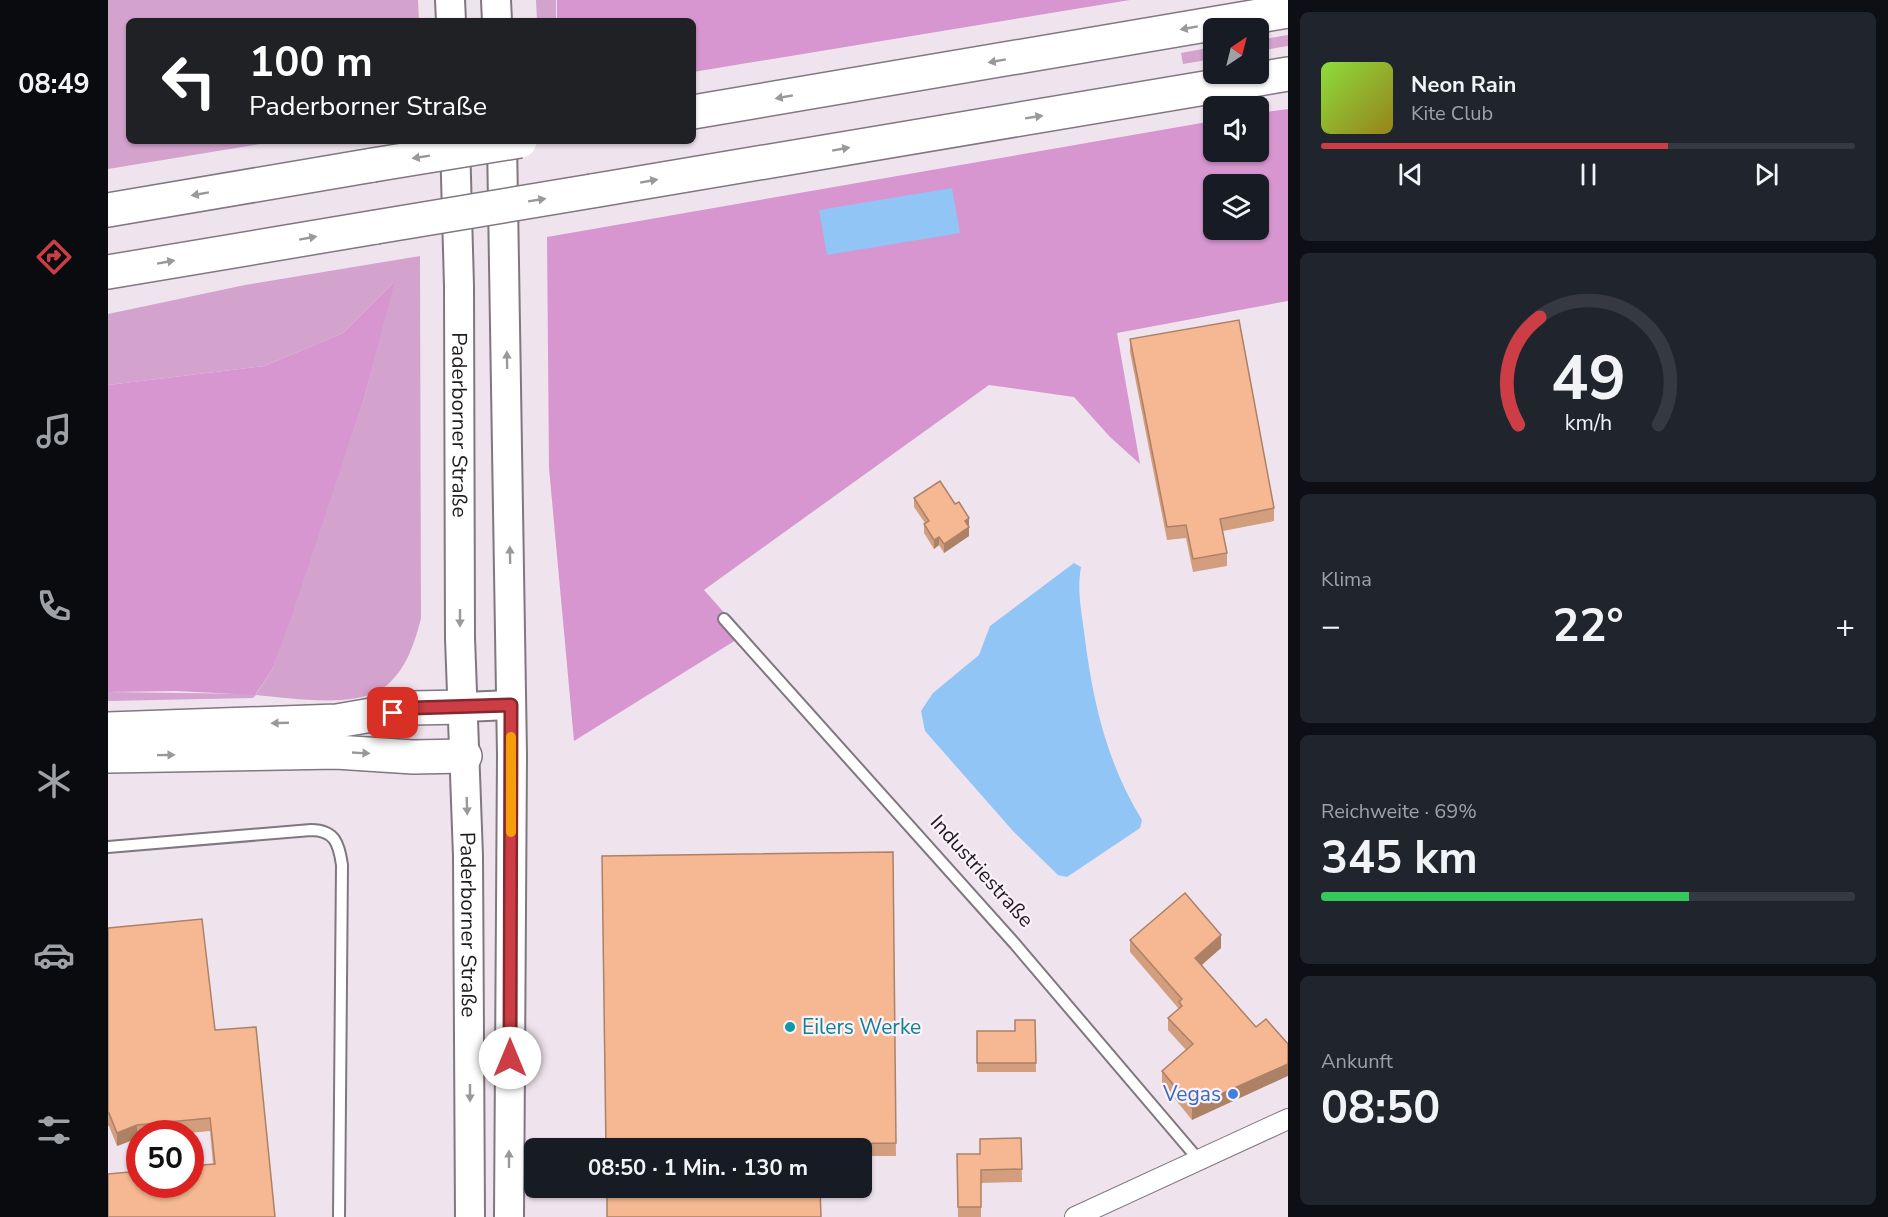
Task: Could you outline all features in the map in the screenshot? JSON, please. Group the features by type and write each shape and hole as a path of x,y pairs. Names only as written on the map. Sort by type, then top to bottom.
{"highway":[{"path":"696,111 1288,11"},
{"path":"108,272 1288,74"},
{"path":"108,210 502,144"},
{"path":"108,729 337,721 412,708 464,707"},
{"path":"108,756 336,752 465,756"}],"main road":[{"path":"450,0 451,18"},
{"path":"496,0 497,18"},
{"name":"Paderborner Straße","path":"455,144 459,286 460,638 465,756 470,1217"},
{"name":"Paderborner Straße","path":"502,144 512,755 509,1217"},
{"path":"464,707 511,705"},
{"path":"465,756 512,755"}],"street":[{"path":"1075,1217 1288,1119"}],"lane":[{"name":"Industriestraße","path":"724,619 1015,944 1198,1159"},
{"path":"108,847 311,830 324,830 334,837 339,846 342,865 339,1217"}],"shaded area":[{"path":"108,0 418,0 419,18 126,18 126,144 261,144 108,169"},
{"path":"536,0 556,0 556,18 537,18"},
{"path":"557,0 1130,0 696,72 696,18 557,18"},
{"path":"1288,35 1288,46 1269,49 1269,38"},
{"path":"1203,49 1203,61 1183,64 1181,53"},
{"path":"1288,109 1288,301 1117,333 1140,464 1110,437 1074,397 989,385 704,590 744,635 574,741 549,468 547,237 1203,123 1203,162 1269,162 1269,112"},
{"path":"420,256 421,618 412,648 402,668 380,690 353,699 319,700 256,695 253,698 108,701 108,692 256,694 272,670 365,396 394,282 343,333 264,366 108,385 108,314 245,285"},
{"path":"395,281 365,396 291,618 272,670 255,695 176,691 108,692 108,385 264,366 343,333"}],"water":[{"path":"952,188 960,233 827,255 819,210"},
{"path":"1074,563 1081,567 1079,592 1091,681 1102,729 1119,775 1142,820 1140,828 1067,877 1058,875 1013,831 925,731 921,711 933,693 979,655 990,626"}],"building":[{"path":"1239,320 1274,508 1220,519 1227,553 1193,559 1186,525 1167,527 1130,339"},
{"path":"940,481 955,504 959,502 969,518 965,521 969,527 944,544 939,537 934,540 924,524 929,521 914,498"},
{"path":"893,852 896,1143 872,1143 872,1138 606,1138 602,856"},
{"path":"1185,893 1221,935 1195,958 1256,1027 1266,1019 1288,1044 1288,1064 1192,1107 1162,1071 1193,1044 1168,1018 1182,1006 1179,1002 1182,999 1130,940"},
{"path":"202,919 215,1030 256,1027 275,1217 108,1217 108,1174 126,1172 126,1198 204,1198 204,1165 215,1164 210,1118 126,1120 126,1129 117,1133 108,1114 108,928"},
{"path":"1015,1020 1035,1020 1036,1063 977,1063 977,1031 1015,1031"},
{"path":"1021,1138 1022,1169 981,1170 981,1207 958,1207 957,1154 980,1154 980,1139"},
{"path":"607,1198 820,1198 821,1217 607,1217"}],"slow traffic":[{"path":"511,737 511,832"}],"place":[{"name":"Eilers Werke","path":"790,1027"},
{"name":"Vegas","path":"1233,1094"}],"route":[{"path":"393,713 412,708 511,705 510,1058"}]}
